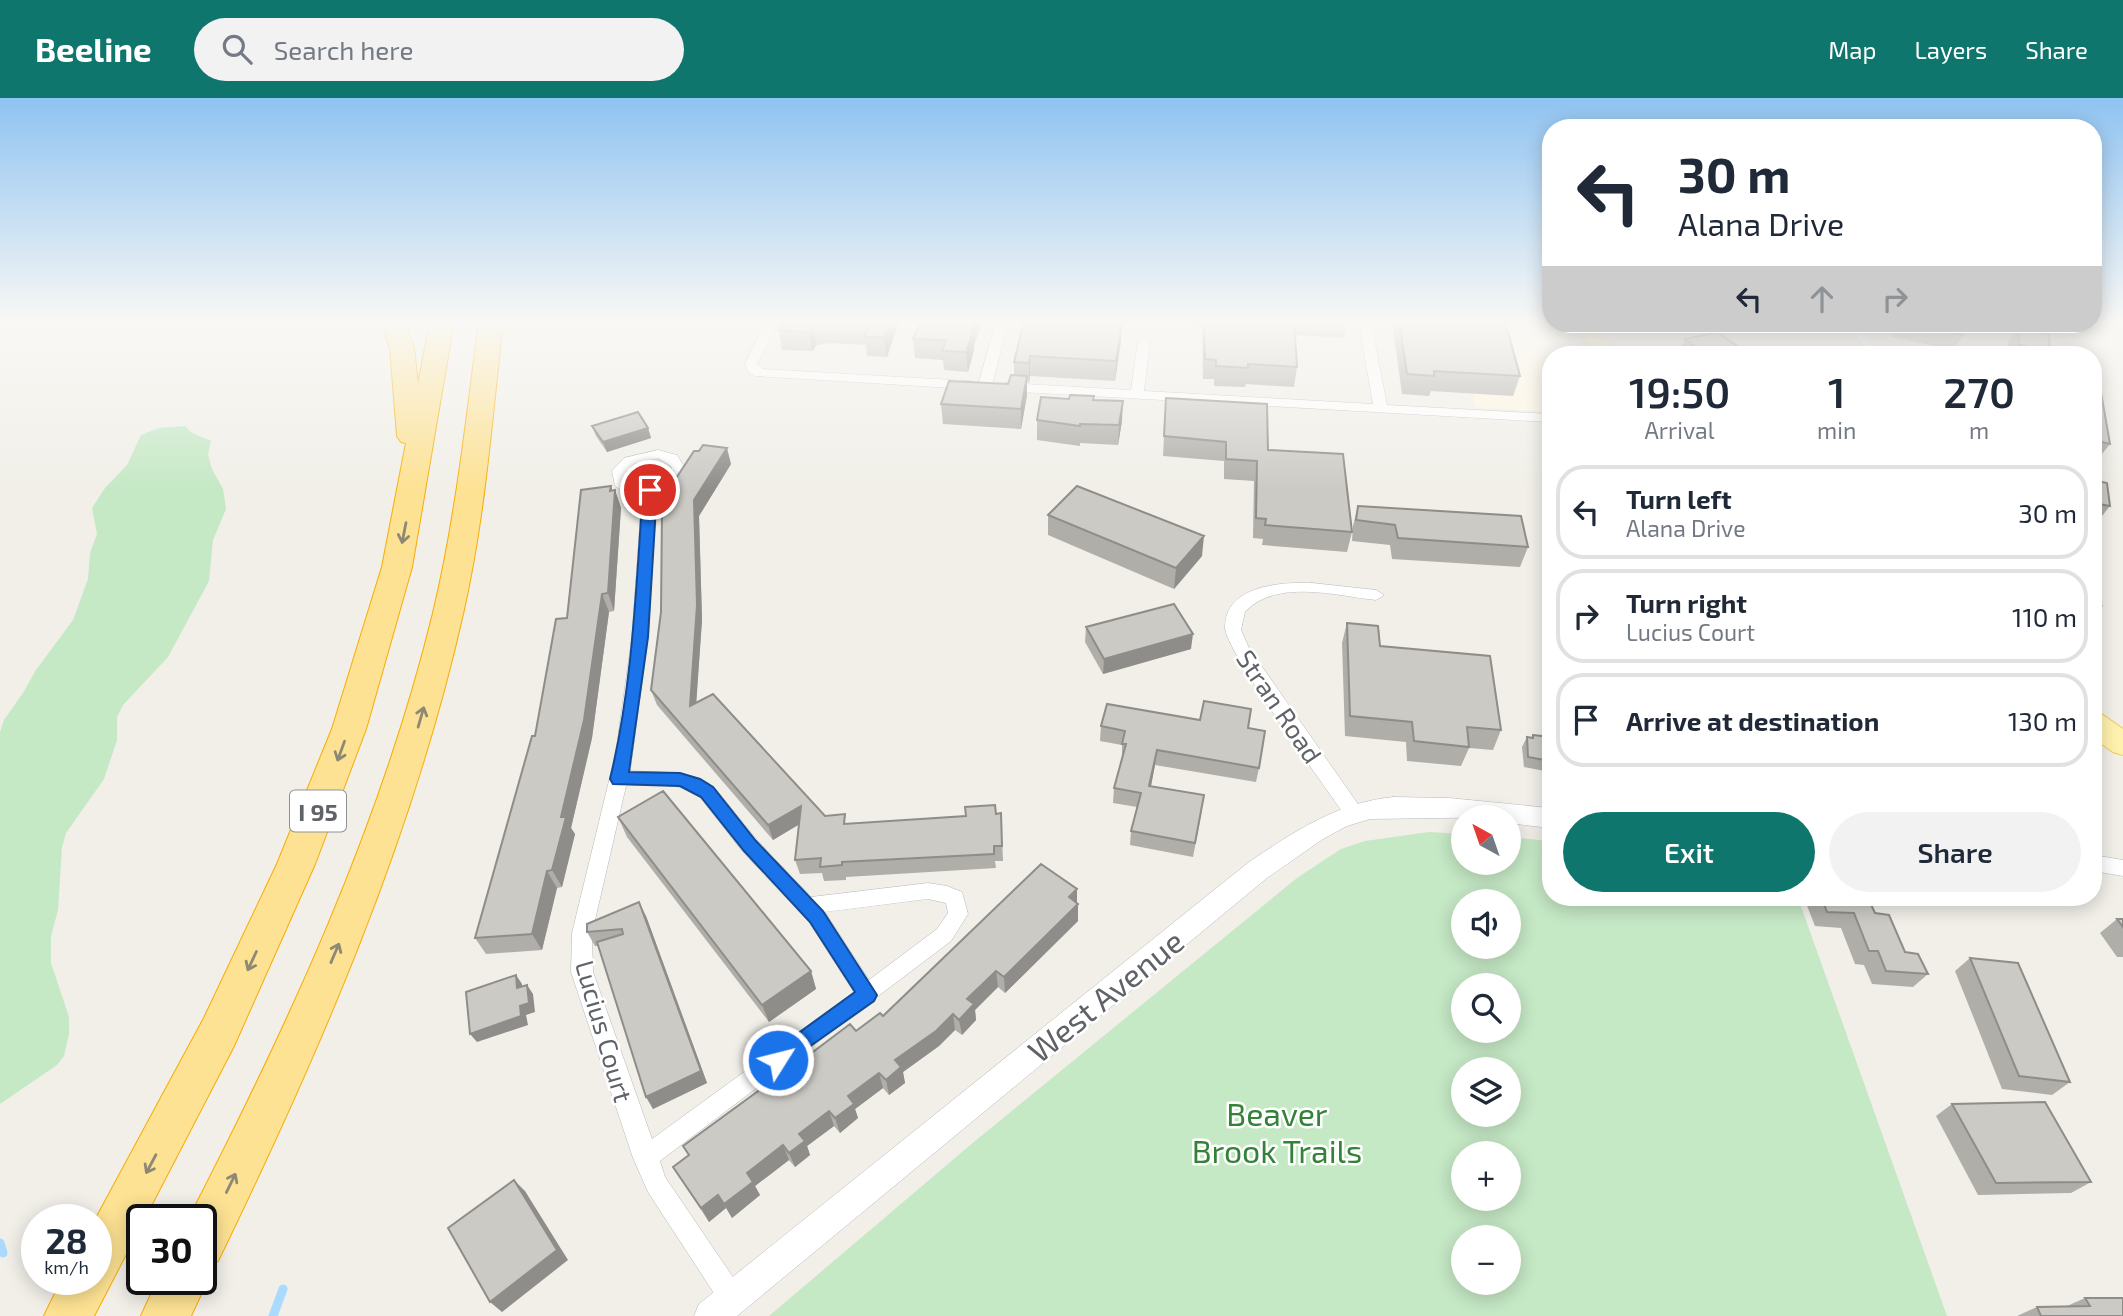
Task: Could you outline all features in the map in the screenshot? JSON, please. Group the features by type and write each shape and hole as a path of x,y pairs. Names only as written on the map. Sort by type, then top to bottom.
{"highway":[{"path":"405,378 414,481"},
{"name":"I 95","path":"112,1235 219,1032 321,805 369,669 397,567 432,378"},
{"name":"I 95","path":"217,1211 341,940 419,724 448,612 460,552 484,378"},
{"path":"476,438 493,378"},
{"path":"68,1316 79,1295"},
{"path":"165,1316 176,1295"}],"main road":[{"path":"2102,729 2123,744"}],"street":[{"path":"838,378 1542,418"},
{"path":"985,386 987,378"},
{"path":"1137,395 1139,378"},
{"path":"1375,378 1381,409"},
{"name":"Lucius Court","path":"650,490 640,637 625,752 582,933 582,972 645,1158 722,1307"},
{"name":"Stran Road","path":"1353,812 1289,723 1236,639 1234,621 1244,603 1263,593 1278,590 1295,588 1376,595"},
{"path":"618,779 650,777 680,780 707,792 750,846 807,906 867,995"},
{"name":"West Avenue","path":"722,1307 1258,870 1304,838 1353,812 1421,807 1542,817"},
{"path":"2102,865 2123,869"},
{"path":"645,1158 944,935 958,914 955,898 928,891 807,906"}],"shaded area":[{"path":"1469,378 1542,378 1542,411 1476,407"}],"green space":[{"path":"185,426 192,433 211,441 208,454 212,469 223,489 226,509 213,540 209,581 168,657 123,705 117,717 117,740 104,779 66,833 62,847 58,910 51,936 51,963 69,1017 69,1034 64,1056 57,1065 0,1104 0,732 4,720 36,670 73,620 88,579 90,553 97,534 92,508 105,488 127,465 141,435 159,428"},
{"name":"Beaver Brook Trails","path":"1429,832 1451,833 1451,875 1521,875 1521,838 1542,840 1542,906 1801,906 1947,1316 769,1316 975,1141 1297,878 1341,849 1365,841"}],"building":[{"path":"1010,378 1027,378 1021,409 941,404 949,381 1008,384"},
{"path":"1070,395 1094,396 1093,400 1123,401 1119,425 1080,426 1037,420 1041,397 1069,399"},
{"path":"1166,398 1267,404 1268,450 1343,454 1352,532 1265,525 1266,519 1256,518 1257,461 1226,459 1226,442 1164,436"},
{"path":"2102,398 2110,444 2102,442"},
{"path":"638,412 648,428 603,442 592,426"},
{"path":"703,445 727,448 694,500 697,605 690,706 713,694 825,816 845,814 844,824 966,816 965,807 995,805 996,814 1001,813 1002,846 994,846 994,854 842,862 842,865 820,867 821,858 795,860 801,806 768,825 651,690 661,612 662,509 666,501 661,501 694,451 699,451"},
{"path":"2102,482 2107,483 2110,506 2102,505"},
{"path":"611,486 610,491 615,490 608,593 602,594 584,720 561,817 566,817 552,870 547,871 532,934 475,938 532,736 535,736 556,619 567,618 581,490"},
{"path":"1077,486 1204,536 1176,568 1048,515"},
{"path":"1358,506 1521,516 1528,547 1398,538 1395,525 1356,520"},
{"path":"1174,604 1193,634 1104,659 1086,627"},
{"path":"1347,623 1378,626 1380,646 1490,656 1501,730 1467,727 1469,747 1414,741 1412,722 1350,716"},
{"path":"1204,701 1251,709 1248,728 1265,731 1259,768 1157,750 1149,786 1204,795 1195,843 1131,831 1141,793 1114,788 1126,744 1122,744 1125,731 1101,726 1107,704 1200,720"},
{"path":"1533,735 1542,736 1542,760 1528,757 1527,737 1533,738"},
{"path":"663,791 811,971 762,1005 618,817"},
{"path":"1041,864 1077,889 1069,897 1078,904 1004,977 996,971 967,999 974,1004 959,1020 953,1014 936,1031 895,1060 901,1067 886,1080 879,1073 848,1096 854,1104 835,1118 829,1111 799,1134 805,1141 789,1153 783,1145 747,1173 753,1182 724,1204 718,1195 701,1208 673,1167 689,1155 683,1146 769,1083 773,1088 804,1065 801,1061 850,1024 856,1031 880,1013 883,1016"},
{"path":"639,902 701,1071 646,1097 597,942 623,934 622,929 587,932 587,924"},
{"path":"1825,906 1872,906 1875,913 1889,915 1905,952 1918,954 1928,974 1886,971 1878,951 1869,951 1854,913 1827,912"},
{"path":"1970,958 2018,963 2070,1082 2019,1076"},
{"path":"516,975 517,988 527,985 529,1003 520,1006 521,1016 470,1034 466,992"},
{"path":"2045,1102 2091,1182 1996,1183 1952,1104"},
{"path":"514,1180 557,1250 490,1302 448,1228"},
{"path":"2085,1298 2123,1298 2123,1316 2041,1316 2037,1307 2090,1306"}],"waterway":[{"path":"0,1243 3,1253"},
{"path":"273,1316 283,1289"}],"route":[{"path":"650,490 640,637 625,752 618,779 650,777 680,780 707,792 750,846 816,916 867,995 778,1060"}]}
